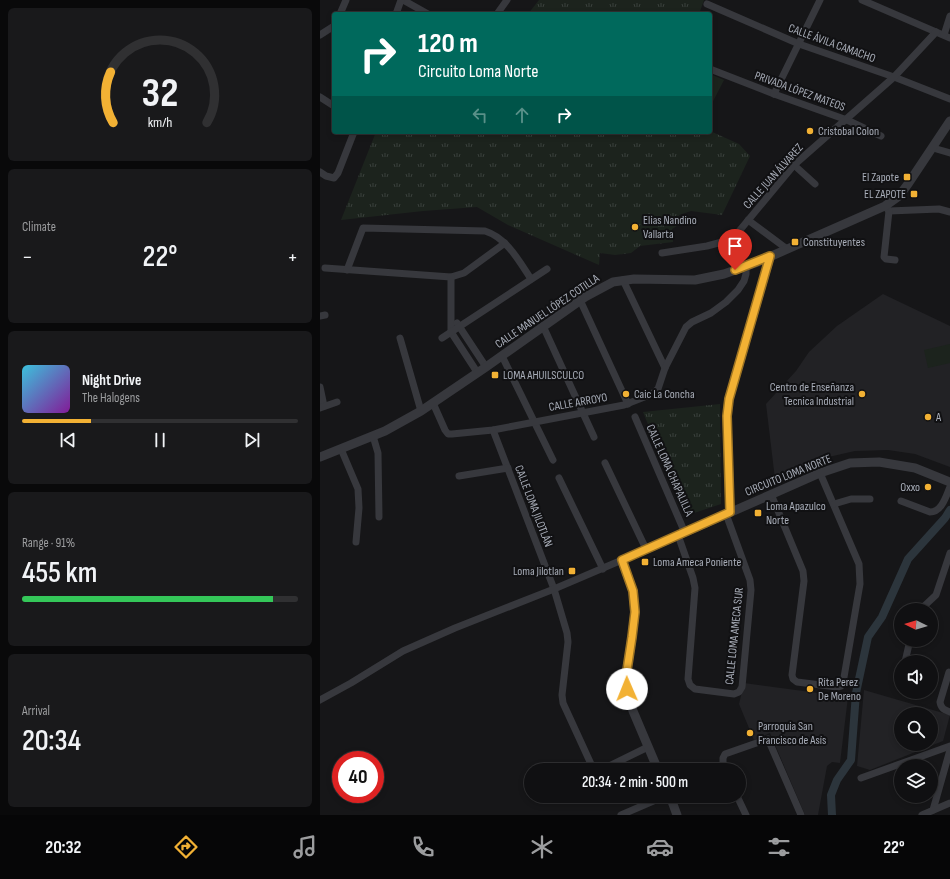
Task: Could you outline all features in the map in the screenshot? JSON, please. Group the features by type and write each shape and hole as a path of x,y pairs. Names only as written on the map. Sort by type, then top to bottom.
{"street":[{"path":"341,12 346,0"},
{"path":"397,12 402,0 424,12"},
{"path":"498,12 507,0"},
{"path":"774,94 820,0"},
{"path":"862,0 947,37 950,16"},
{"name":"CALLE ÁVILA CAMACHO","path":"707,4 799,44 894,77 950,99"},
{"path":"320,35 332,27"},
{"name":"CALLE JUAN ÁLVAREZ","path":"662,253 707,246 722,242 735,236 794,165 847,120 894,77 936,32"},
{"name":"PRIVADA LÓPEZ MATEOS","path":"712,70 847,120 881,136"},
{"path":"320,97 332,105"},
{"name":"CALLE MANUEL LÓPEZ COTILLA","path":"320,457 385,431 421,411 502,356 580,300 613,282 634,279 695,280 724,274 887,208 908,184 934,148 950,121"},
{"path":"320,172 326,176 334,178 338,173 353,134"},
{"path":"934,148 950,153"},
{"path":"794,165 815,184"},
{"path":"895,260 886,259 884,256 887,208 938,209 950,212"},
{"path":"748,220 787,249"},
{"path":"347,270 364,227 485,231 505,244 531,279"},
{"path":"325,268 451,277 464,273 505,244"},
{"path":"728,513 727,416 729,399 770,256"},
{"name":"CALLE ARROYO","path":"433,402 448,434 493,430 628,404 652,394 658,389 665,368 686,327 692,322 711,313 726,302 738,290 746,274 746,266"},
{"path":"442,338 547,269"},
{"path":"451,277 451,332 477,372"},
{"path":"624,280 665,368"},
{"path":"580,300 628,404"},
{"path":"451,314 486,367"},
{"path":"543,326 594,437"},
{"path":"400,338 421,411"},
{"path":"502,356 553,460"},
{"path":"320,387 322,407 337,402"},
{"name":"CALLE LOMA CHAPALILLA","path":"635,417 682,534 693,578 695,588 688,679 690,685 695,689 734,694 739,692"},
{"name":"CALLE LOMA JILOTLÁN","path":"493,430 554,590 567,633 568,642 562,695 563,703 591,763"},
{"path":"373,436 378,453 379,517"},
{"path":"341,449 358,489 359,508 356,542"},
{"name":"CIRCUITO LOMA NORTE","path":"320,700 351,684 403,651 455,628 554,590 820,473 850,463 879,462 915,468 950,482"},
{"path":"605,463 646,549"},
{"path":"459,476 508,468"},
{"path":"771,494 803,571 804,581 792,675 793,679 797,682 837,688 843,683 860,584 860,572 857,556 820,473"},
{"path":"559,478 603,569"},
{"path":"901,501 930,512 935,512 939,510 950,487"},
{"path":"834,504 851,499 870,499"},
{"name":"CALLE LOMA AMECA SUR","path":"728,513 750,580 751,590 742,687 739,692"},
{"path":"927,603 936,595 950,553"},
{"path":"622,560 633,591 635,612 627,670 627,689 633,710 655,763"},
{"path":"949,672 940,706 944,710 950,712"},
{"path":"723,763 725,754 768,739 801,815"},
{"path":"861,778 950,746"},
{"path":"613,763 648,747"},
{"path":"933,810 950,750"},
{"path":"621,815 649,803"},
{"path":"673,803 677,815"},
{"path":"740,803 746,815"},
{"path":"922,815 950,803"}],"shaded area":[{"name":"Centro de Enseñanza Tecnica Industrial","path":"883,294 950,326 950,467 915,454 888,450 855,451 824,458 775,479 766,404 796,371 809,352 837,326"},
{"path":"744,683 848,697 840,763 832,762 827,766 818,815 805,815 770,733 754,740 739,704"},
{"path":"864,690 922,707 894,707 894,751 918,751 894,759 894,760 870,770 857,766"},
{"path":"938,712 950,715 943,741 938,743"}],"green space":[{"path":"539,0 704,0 700,12 530,12"},
{"path":"712,75 724,80 712,103"},
{"path":"712,132 739,144 750,156 722,215 691,211 679,215 680,224 672,229 673,242 640,246 631,253 615,255 600,253 599,265 508,225 477,207 341,220 375,134 712,134"},
{"path":"950,344 950,363 928,368 924,350"},
{"path":"720,404 721,504 685,516 643,412"}],"waterway":[{"path":"832,815 831,795 837,780 851,760 856,693 868,637 882,617 908,559 945,518 950,510"}],"place":[{"name":"Cristobal Colon","path":"810,131"},
{"name":"El Zapote","path":"907,177"},
{"name":"EL ZAPOTE","path":"914,194"},
{"name":"Elias Nandino Vallarta","path":"635,227"},
{"name":"Constituyentes","path":"795,242"},
{"name":"LOMA AHUILSCULCO","path":"495,375"},
{"name":"Caic La Concha","path":"626,394"},
{"name":"Centro de Enseñanza Tecnica Industrial","path":"862,394"},
{"name":"A","path":"928,417"},
{"name":"Oxxo","path":"928,487"},
{"name":"Loma Apazulco Norte","path":"758,513"},
{"name":"Loma Ameca Poniente","path":"645,562"},
{"name":"Loma Jilotlan","path":"572,571"},
{"name":"Rita Perez De Moreno","path":"810,689"},
{"name":"Parroquia San Francisco de Asís","path":"750,733"}],"route":[{"path":"627,689 627,670 635,612 633,591 622,560 730,512 727,416 729,399 770,256 735,270"}]}
